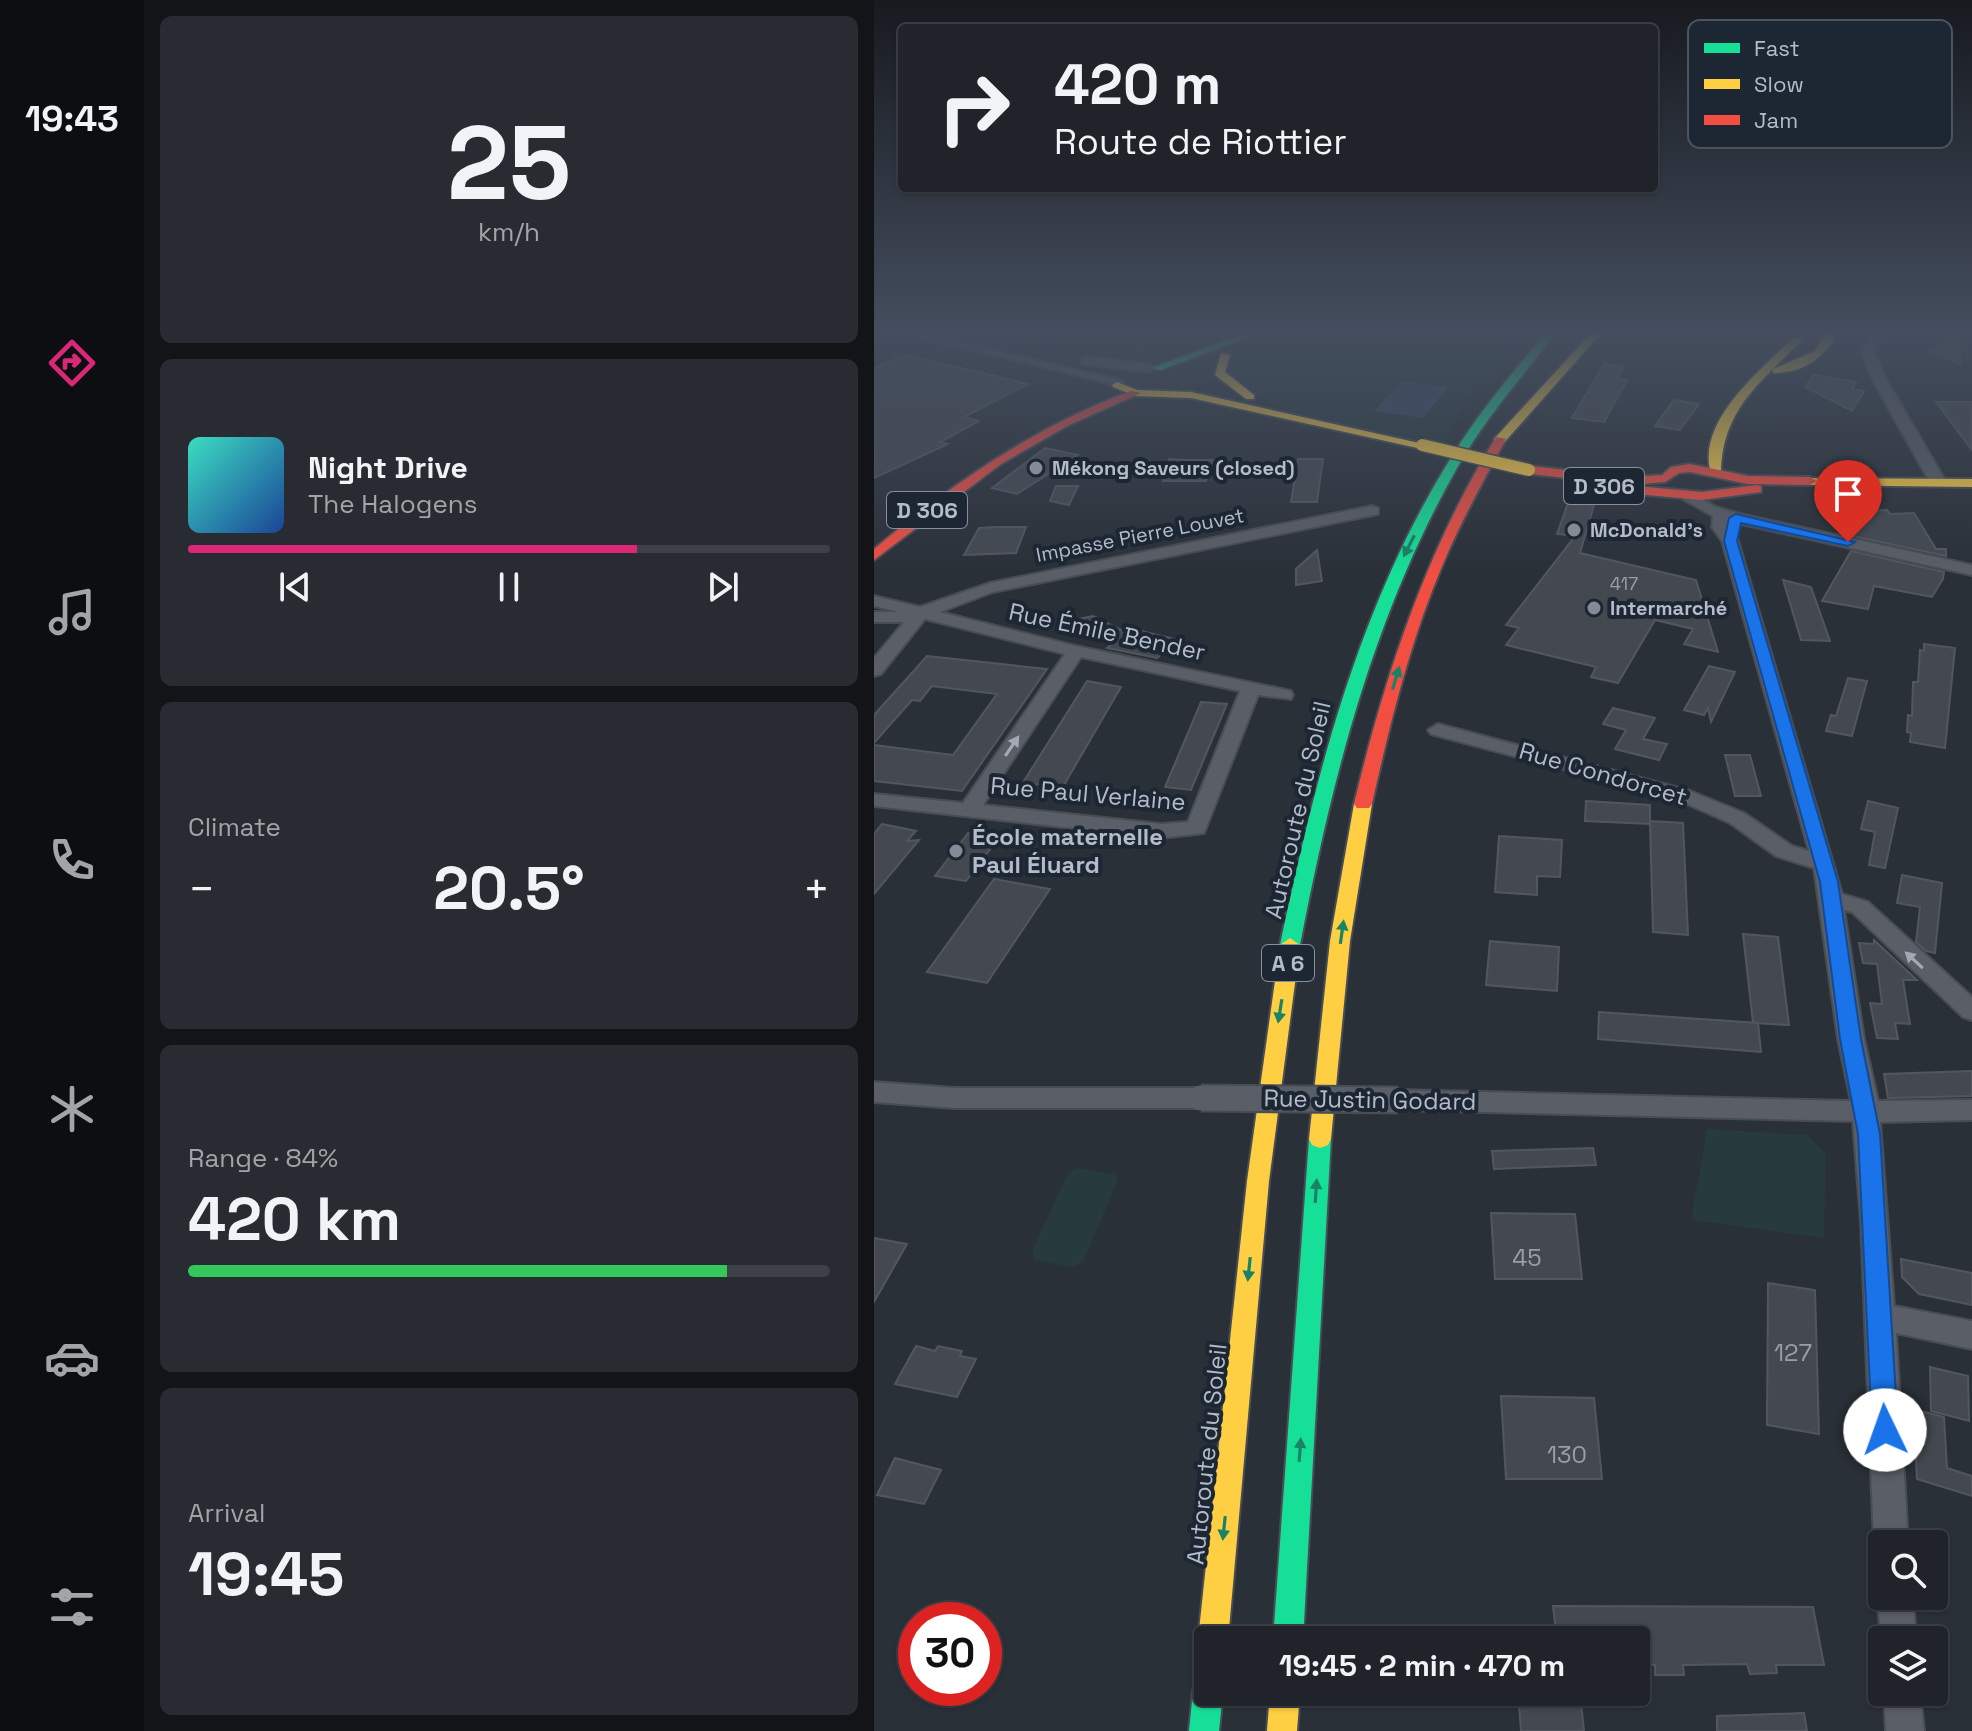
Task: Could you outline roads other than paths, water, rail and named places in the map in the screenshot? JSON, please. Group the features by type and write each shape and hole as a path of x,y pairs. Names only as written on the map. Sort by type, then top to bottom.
{"main road":[{"name":"D 306","path":"874,541 973,464 1066,412"},
{"name":"D 306","path":"874,556 948,493 999,456 1085,412"},
{"name":"D 306","path":"1270,412 1586,484 1682,494"},
{"name":"D 306","path":"1291,412 1323,423"},
{"path":"1431,506 1480,412"},
{"name":"Autoroute du Soleil","path":"1214,1626 1260,1154 1297,913 1331,760 1357,676 1405,552 1489,412"},
{"name":"A 6","path":"1289,1626 1318,1155 1337,973 1353,858 1373,761 1407,641 1440,556 1498,442 1519,412"},
{"path":"1498,442 1525,412"},
{"path":"1700,429 1713,412"},
{"path":"1721,483 1713,437 1732,412"},
{"path":"1691,451 1682,469 1665,478 1666,486 1682,494 1721,483 1761,481 1965,483"},
{"path":"1682,469 1721,483 1965,483"},
{"name":"D 306","path":"1530,470 1628,481 1665,478"},
{"path":"1204,1731 1206,1706"},
{"path":"1282,1731 1284,1706"}],"street":[{"path":"1898,412 1938,482"},
{"path":"1721,483 1721,510 1730,522 1831,898 1851,1039 1866,1111 1890,1530"},
{"path":"1682,494 1730,522 1972,570"},
{"name":"Impasse Pierre Louvet","path":"919,615 985,589 1372,511"},
{"name":"Rue Émile Bender","path":"874,601 919,615 1076,651 1284,695"},
{"path":"874,670 919,615"},
{"name":"Rue Émile Bender","path":"874,617 890,620 919,615"},
{"path":"969,810 1076,651"},
{"name":"Rue Paul Verlaine","path":"874,800 1161,831 1196,828 1251,688"},
{"name":"Rue Condorcet","path":"1438,730 1665,789 1715,808 1762,833 1784,851 1821,855"},
{"path":"1831,898 1860,907 1972,1011"},
{"name":"Rue Justin Godard","path":"874,1092 955,1098 1398,1100 1866,1111"},
{"path":"1866,1111 1972,1110"},
{"path":"1879,1316 1972,1335"},
{"path":"1903,1706 1905,1731"}],"water":[{"path":"1379,412 1427,412 1422,418"}],"place":[{"name":"Mékong Saveurs (closed)","path":"1036,468"},
{"name":"McDonald's","path":"1574,530"},
{"name":"Intermarché","path":"1594,608"},
{"name":"École maternelle Paul Éluard","path":"956,851"}]}
